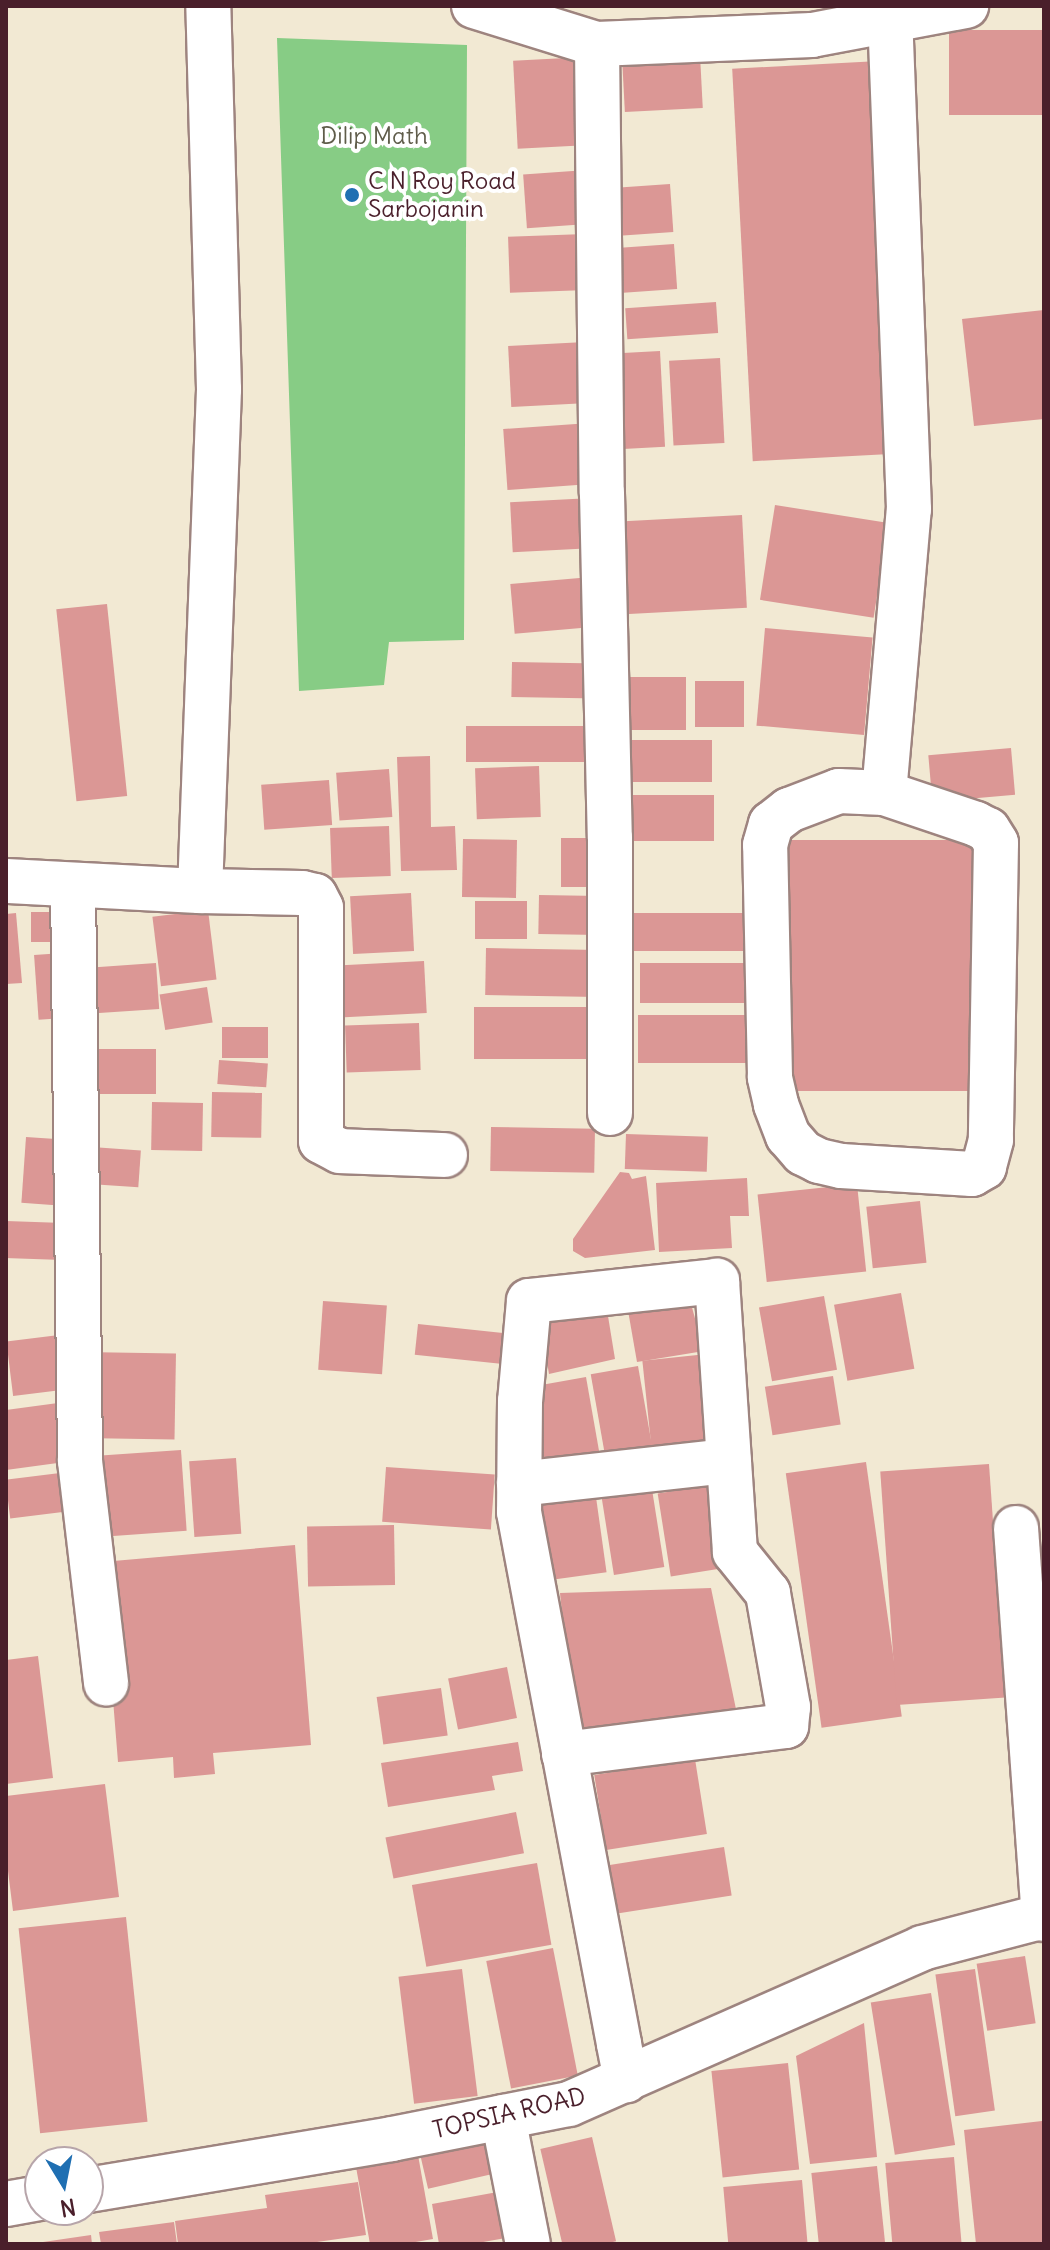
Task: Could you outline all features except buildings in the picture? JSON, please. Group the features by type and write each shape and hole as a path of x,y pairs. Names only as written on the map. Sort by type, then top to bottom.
{"street":[{"path":"200,891 219,389 208,6"},
{"path":"474,6 597,44 775,21 812,35 966,6"},
{"path":"884,793 909,509 890,21"},
{"path":"597,44 602,507 610,838 610,1113"},
{"path":"839,791 884,793 976,824 988,830 996,843 991,1140 984,1167 972,1174 841,1166 819,1161 803,1153 788,1136 773,1091 765,845 771,824 789,810 839,791"},
{"path":"6,881 315,896 321,908 321,1141 340,1151 445,1155"},
{"path":"73,885 80,1461 106,1683"},
{"path":"564,1754 786,1726 788,1707 768,1593 735,1552 717,1281 529,1301 520,1401 519,1512 564,1754 626,2080"},
{"path":"519,1484 729,1461"},
{"path":"1016,1528 1044,1917"},
{"name":"TOPSIA ROAD","path":"104,2187 569,2104 922,1948 1044,1917"},
{"path":"503,2117 528,2244"}],"green space":[{"name":"Dilip Math","path":"277,38 467,45 464,640 389,642 384,685 299,691"}],"place":[{"name":"C N Roy Road Sarbojanin","path":"352,195"}]}
